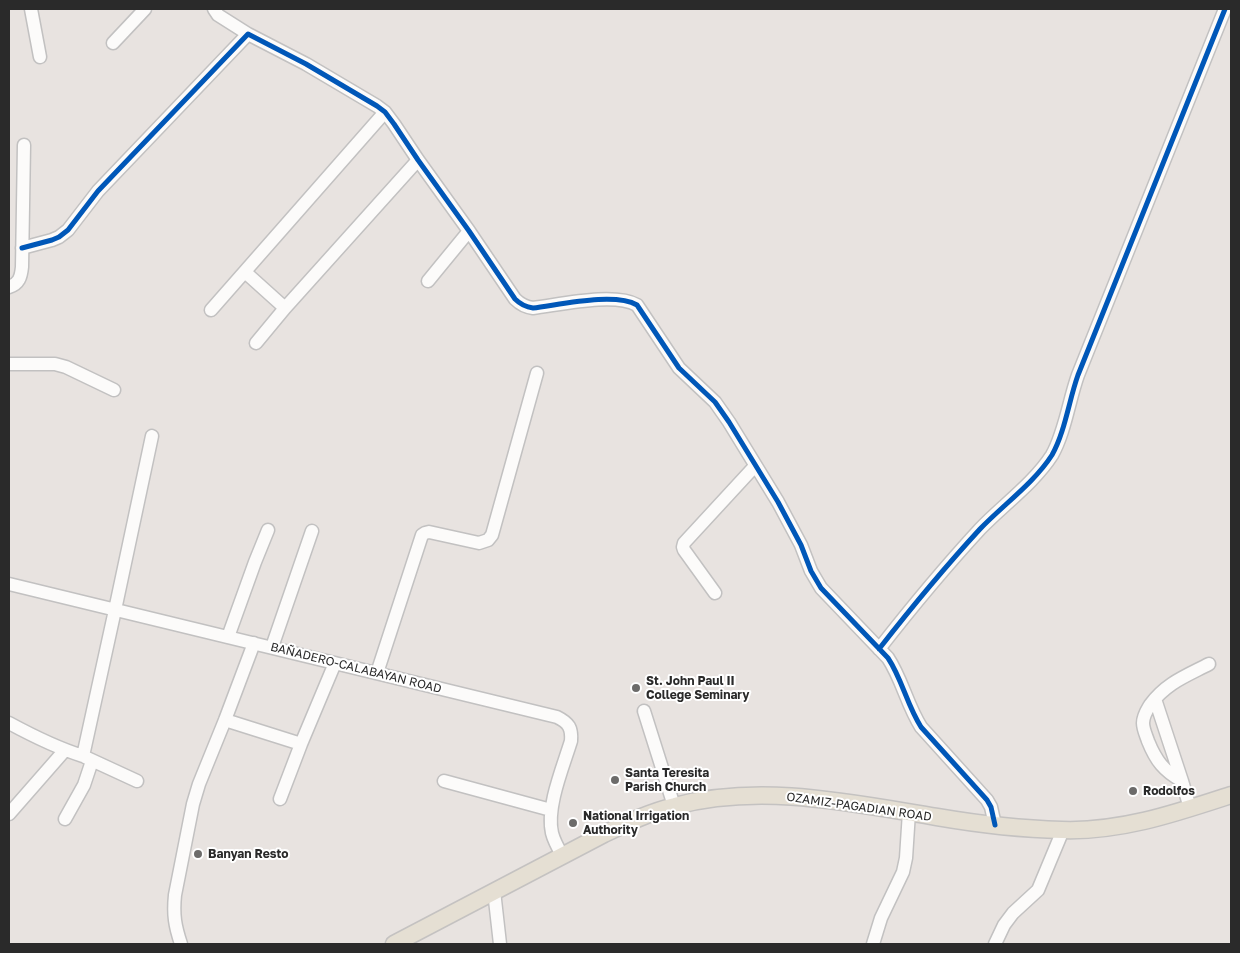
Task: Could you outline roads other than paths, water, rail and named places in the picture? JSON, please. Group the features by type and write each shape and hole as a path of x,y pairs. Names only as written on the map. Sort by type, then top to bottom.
{"main road":[{"name":"OZAMIZ-PAGADIAN ROAD","path":"394,944 562,855 634,820 674,806 726,797 789,796 823,799 967,822 1063,830 1138,823 1164,817 1231,795"}],"street":[{"path":"31,9 40,56"},
{"path":"113,43 145,9"},
{"path":"214,9 218,15 248,34 306,64 385,112 519,303 533,308 587,301 614,300 630,301 637,305 679,368 715,402 729,422 786,517 801,545 816,581 888,658 895,669 914,716 921,727 983,795 991,807 995,825"},
{"path":"879,648 910,609 981,529 1040,471 1052,454 1061,436 1078,375 1225,9"},
{"path":"22,248 52,240 68,230 98,191 248,34"},
{"path":"211,310 385,112"},
{"path":"9,287 14,286 21,276 24,145"},
{"path":"256,343 418,160"},
{"path":"428,281 469,231"},
{"path":"245,272 285,308"},
{"path":"9,364 55,364 66,367 114,390"},
{"path":"377,674 422,535 428,532 479,543 488,540 492,535 537,373"},
{"path":"65,819 84,785 87,758 152,436"},
{"path":"715,593 683,547 755,466"},
{"path":"228,637 254,562 268,530"},
{"path":"272,647 312,531"},
{"name":"BAÑADERO-CALABAYAN ROAD","path":"9,584 557,717 566,722 572,734 551,810 552,832 562,855"},
{"path":"181,944 173,911 193,804 254,642"},
{"path":"280,799 335,663"},
{"path":"1182,781 1164,768 1156,758 1144,730 1144,717 1155,698 1168,686 1209,664"},
{"path":"1155,698 1190,808"},
{"path":"644,711 674,806"},
{"path":"225,720 301,744"},
{"path":"9,723 29,734 136,781"},
{"path":"9,814 65,750"},
{"path":"444,782 551,810"},
{"path":"873,944 881,918 903,872 906,858 909,812"},
{"path":"995,944 1004,925 1013,913 1038,890 1063,830"},
{"path":"494,891 500,944"}],"place":[{"name":"St. John Paul II College Seminary","path":"636,688"},
{"name":"Santa Teresita Parish Church","path":"615,780"},
{"name":"Rodolfos","path":"1133,791"},
{"name":"National Irrigation Authority","path":"573,823"},
{"name":"Banyan Resto","path":"198,854"}]}
